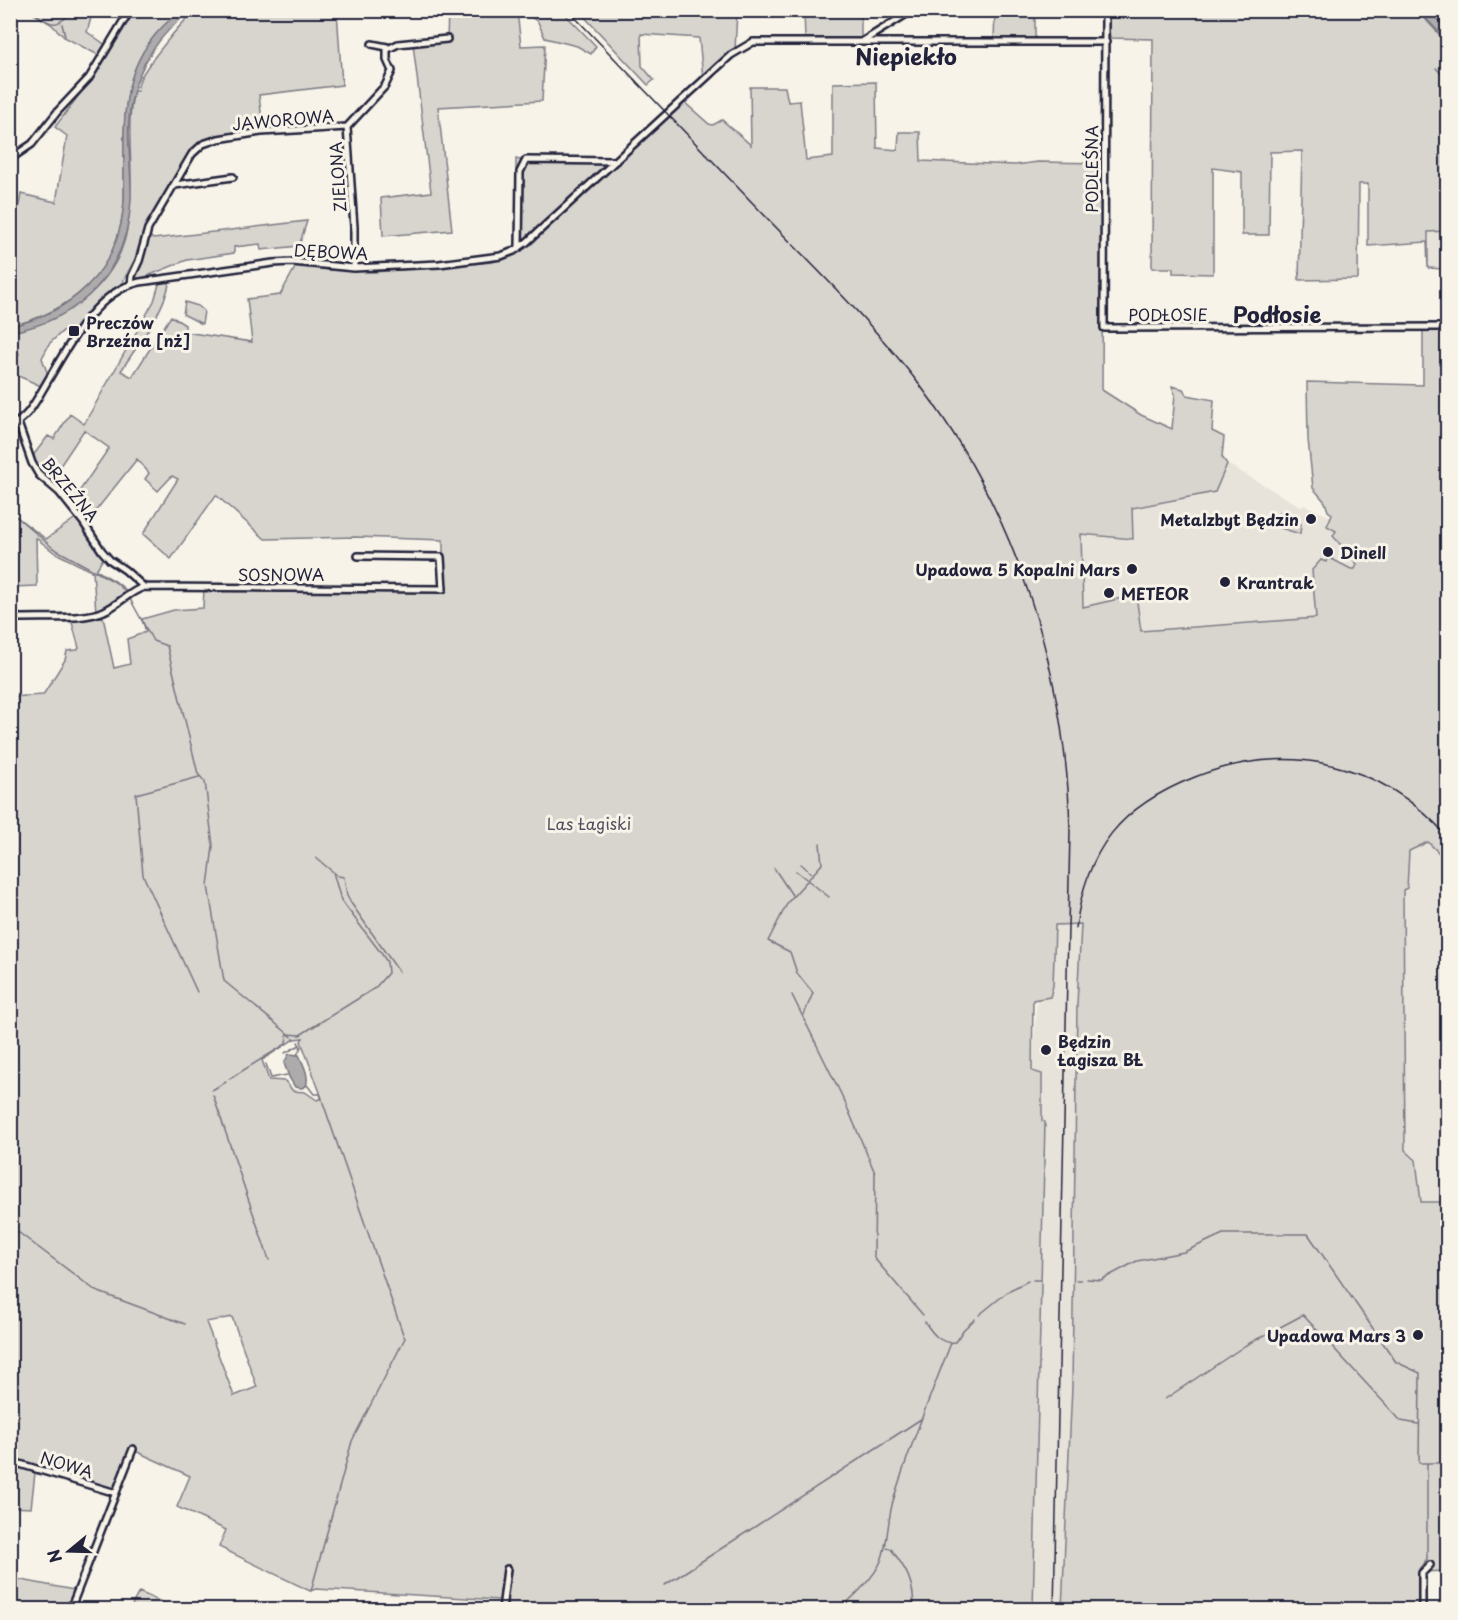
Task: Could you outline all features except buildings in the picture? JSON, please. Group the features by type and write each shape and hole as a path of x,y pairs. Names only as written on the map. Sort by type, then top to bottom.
{"street":[{"path":"10,159 32,144 58,111 89,78 130,10"},
{"path":"862,42 913,10"},
{"name":"PODLEŚNA","path":"1104,328 1105,10"},
{"path":"372,44 386,46 388,49 398,44 447,39"},
{"name":"DĘBOWA","path":"18,423 30,411 69,346 93,314 122,288 131,284 273,263 292,262 354,268 416,265 505,255 519,248 693,89 731,56 753,42 862,42"},
{"path":"862,42 1106,42"},
{"name":"ZIELONA","path":"354,268 354,227 347,127 388,81 392,71 387,60 388,49"},
{"name":"JAWOROWA","path":"131,284 148,229 195,150 209,141 233,135 274,130 347,127"},
{"path":"519,248 520,172 526,160 616,161"},
{"path":"175,185 233,177"},
{"name":"PODŁOSIE","path":"1104,328 1448,327"},
{"path":"10,426 18,423"},
{"name":"BRZEŹNA","path":"18,423 39,476 59,492 110,560 144,587"},
{"name":"SOSNOWA","path":"144,587 443,589 441,557 357,556"},
{"path":"10,616 20,618 95,614 112,607 135,590 144,587"},
{"path":"70,1610 133,1449"},
{"name":"NOWA","path":"10,1461 116,1493"},
{"path":"1422,1610 1422,1572 1430,1565"},
{"path":"502,1610 507,1569"}],"shaded area":[{"path":"181,11 191,11 160,40 145,63 134,89 129,114 131,199 128,225 121,249 110,270 96,288 59,316 36,326 11,332 11,326 32,320 70,300 100,271 111,253 119,233 124,206 124,127 130,84 147,45"},
{"path":"1419,11 1431,11 1447,29 1447,41"},
{"path":"1447,231 1447,324 1444,324 1445,269 1428,268 1428,232"},
{"path":"1227,464 1302,507 1304,505 1331,517 1327,526 1336,531 1333,536 1357,564 1355,569 1351,569 1328,557 1316,619 1141,631 1083,607 1081,534 1132,508 1215,492"},
{"path":"1428,842 1447,861 1447,1202 1421,1202 1416,1160 1405,1150 1403,889 1409,851"},
{"path":"1081,924 1077,1005 1072,1386 1062,1609 1033,1609 1045,1123 1042,1122 1042,1074 1032,1071 1037,999 1050,997 1053,986 1054,925"},
{"path":"289,1054 299,1055 304,1066 307,1082 302,1088 295,1087 289,1077 284,1063"}],"green space":[{"path":"29,11 93,11 87,32 106,45 100,56 64,37 51,24"},
{"path":"135,11 181,11 161,28 147,46 130,84 124,126 124,206 119,233 111,254 100,271 71,300 32,320 11,326 10,240 13,238 21,194 56,202 67,136 55,127 103,63"},
{"path":"197,11 337,11 342,85 259,95 263,129 208,139 191,152 147,223 137,255 121,285 101,301 73,335 64,330 50,343 42,358 48,375 41,386 14,374 11,376 11,332 47,321 80,302 107,276 117,260 124,242 130,210 130,123 134,91 137,91 141,77 159,52 184,22"},
{"path":"448,11 517,11 521,46 545,45 542,101 438,107 452,230 383,236 381,198 431,192 413,44 447,40"},
{"path":"522,11 562,11 596,46 591,54 577,46 545,38 538,22"},
{"path":"579,11 737,11 735,50 703,78 699,38 641,34 642,66 654,80 648,85"},
{"path":"804,11 861,11 861,40 805,39"},
{"path":"995,11 1035,11 1035,40 994,39"},
{"path":"1107,11 1418,11 1447,43 1447,231 1428,232 1428,268 1427,242 1368,246 1368,184 1359,184 1358,279 1299,280 1302,151 1270,152 1269,235 1242,235 1242,172 1213,168 1213,274 1173,273 1173,268 1152,268 1153,39 1110,38"},
{"name":"Las Łagiski","path":"876,82 877,148 898,150 899,132 920,132 921,161 1015,165 1038,162 1103,163 1102,390 1141,415 1172,429 1175,394 1172,386 1183,389 1187,395 1214,400 1212,431 1224,437 1222,457 1227,464 1215,492 1132,508 1133,539 1081,534 1083,607 1136,595 1141,631 1316,618 1312,570 1321,560 1326,562 1328,557 1351,569 1355,569 1357,564 1333,536 1336,531 1327,526 1332,514 1313,488 1308,439 1307,382 1423,385 1423,331 1447,330 1448,834 1441,837 1447,846 1447,861 1428,842 1409,851 1407,888 1403,890 1405,1150 1416,1160 1421,1202 1447,1202 1447,1571 1419,1572 1419,1609 1062,1609 1072,1386 1077,1005 1081,924 1055,925 1053,986 1050,997 1033,1000 1032,1071 1042,1074 1042,1121 1045,1122 1033,1609 504,1610 505,1601 499,1600 316,1589 310,1591 219,1547 226,1530 177,1507 190,1476 131,1449 112,1492 35,1473 31,1508 11,1507 10,697 43,695 65,660 67,651 79,648 71,619 103,617 114,668 130,664 127,639 146,632 142,619 174,610 203,608 204,589 443,590 443,540 356,537 265,539 216,495 171,559 143,534 178,479 172,476 158,491 145,479 149,473 137,459 86,523 72,502 109,448 84,430 50,481 39,472 32,457 48,436 54,439 70,414 84,424 154,301 160,281 170,280 162,304 121,371 132,377 171,316 185,325 185,332 252,342 247,299 280,295 296,266 374,272 493,262 515,254 684,102 709,124 713,125 722,120 751,145 750,87 785,87 788,102 800,101 806,160 833,157 833,83","holes":["303,1038 301,1041 322,1098 317,1100 305,1092 293,1091 285,1081 269,1080 262,1060 294,1039","232,1317 257,1387 234,1396 206,1322"]},
{"path":"516,159 528,162 610,163 516,247"},
{"path":"307,221 299,246 261,250 260,244 234,247 234,253 187,260 135,281 134,275 148,234 153,239"},
{"path":"185,302 198,306 204,311 202,324 183,314"},
{"path":"10,512 46,539 77,517 104,557 96,570 126,590 96,612 93,572 54,552 36,538 37,586 11,587"},
{"path":"1279,513 1301,524 1300,534 1277,527 1275,523"},
{"path":"10,1578 74,1590 66,1609 11,1609"},
{"path":"139,1592 177,1609 130,1609"}],"waterway":[{"path":"30,10 53,23 62,21 74,10"},
{"path":"62,24 65,36"},
{"path":"1436,68 1448,81"},
{"path":"10,351 19,353 14,366 17,376 14,380 10,379"},
{"path":"10,511 53,548 115,582 125,591"},
{"path":"129,597 153,641 167,646 198,774 205,782 213,846 208,886 224,981 292,1037"},
{"path":"197,992 143,875 136,794 199,777"},
{"path":"803,1017 813,993 797,973 790,952 768,941 788,902 822,864 820,843"},
{"path":"316,858 338,876 344,877 347,896 351,903 399,972"},
{"path":"801,864 811,873"},
{"path":"774,868 792,895"},
{"path":"796,871 829,897"},
{"path":"229,1079 286,1044 287,1034 300,1035 375,988 388,973 387,962 341,900 333,872"},
{"path":"792,995 844,1100 875,1173 874,1258 923,1315"},
{"path":"297,1055 301,1047 298,1042"},
{"path":"285,1053 300,1045"},
{"path":"266,1064 271,1078 287,1075"},
{"path":"212,1090 226,1082"},
{"path":"307,1085 314,1094 320,1094 403,1334"},
{"path":"213,1095 269,1260"},
{"path":"10,1226 96,1291 185,1324"},
{"path":"1087,1279 1101,1280 1137,1261 1184,1252 1223,1234 1308,1234 1396,1362 1420,1373 1419,1463 1448,1463"},
{"path":"1033,1280 1040,1280"},
{"path":"1076,1280 1081,1280"},
{"path":"979,1315 1010,1290 1028,1281"},
{"path":"1165,1399 1246,1345 1303,1315 1401,1421 1418,1424"},
{"path":"925,1322 941,1340 955,1342 975,1319"},
{"path":"311,1591 352,1441 404,1336"},
{"path":"839,1610 868,1581 881,1561 900,1478 951,1343"},
{"path":"665,1585 921,1419"},
{"path":"1419,1610 1419,1569 1427,1559 1427,1464"},
{"path":"887,1548 891,1549 908,1577 913,1592 914,1610"}],"railway":[{"path":"568,10 848,301 904,365 955,437 985,488 1010,542 1030,597 1059,712 1070,830 1054,1610"},
{"path":"1076,928 1088,875 1112,833 1127,816 1169,789 1195,777 1230,766 1264,760 1298,760 1331,765 1363,775 1393,790 1422,811 1448,837"}],"place":[{"name":"Preczów Brzeźna [nż]","path":"74,331"},
{"name":"Metalzbyt Będzin","path":"1311,519"},
{"name":"Dinell","path":"1328,552"},
{"name":"Upadowa 5 Kopalni Mars","path":"1132,569"},
{"name":"Krantrak","path":"1225,582"},
{"name":"METEOR","path":"1109,593"},
{"name":"Będzin Łagisza BŁ","path":"1046,1050"},
{"name":"Upadowa Mars 3","path":"1418,1335"}],"district":[{"name":"Niepiekło","path":"906,55"},
{"name":"Podłosie","path":"1277,313"}]}
